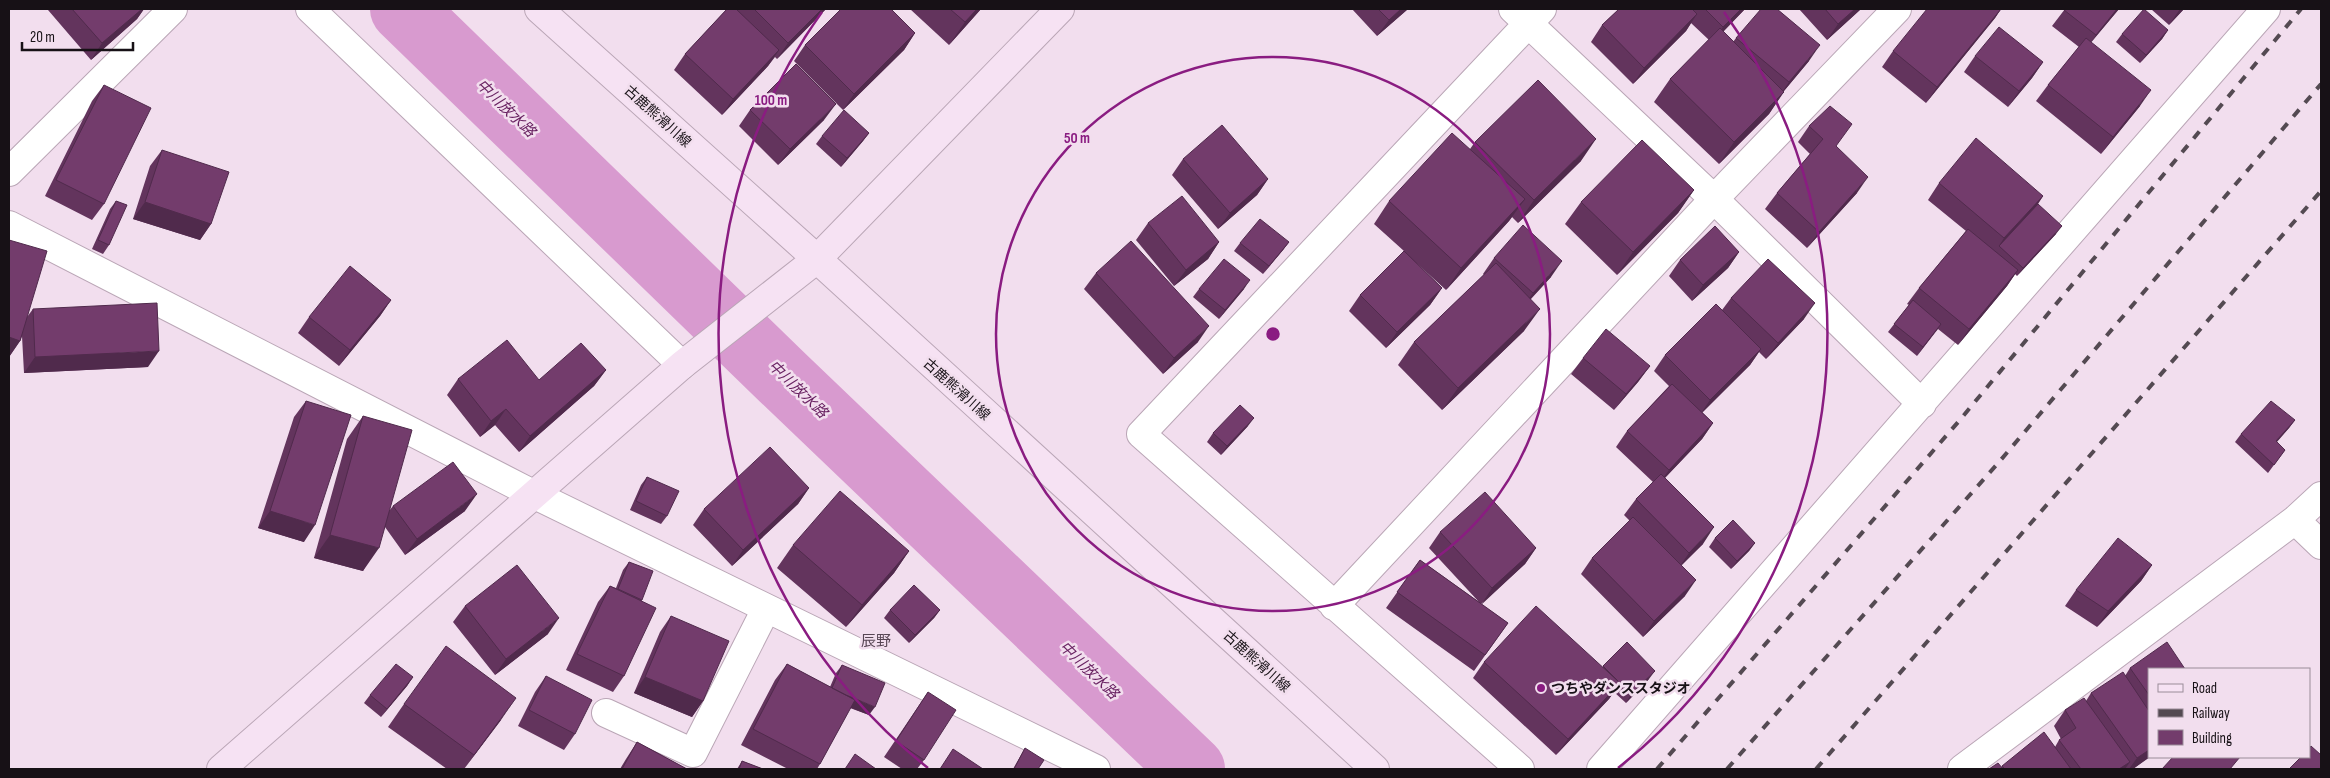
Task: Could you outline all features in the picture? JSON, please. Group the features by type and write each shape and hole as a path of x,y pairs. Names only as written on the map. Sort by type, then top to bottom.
{"street":[{"path":"9,172 173,9"},
{"path":"310,9 682,365"},
{"name":"古鹿熊滑川線","path":"538,9 817,259 864,305 1375,769"},
{"path":"221,769 682,365 817,259 1060,9"},
{"path":"1334,606 1714,198 1897,9"},
{"path":"1601,769 2266,9"},
{"path":"1520,769 1141,434 1528,14 1922,404"},
{"path":"9,225 533,494 1096,769"},
{"path":"1962,769 2295,520 2321,496"},
{"path":"2295,520 2321,545"},
{"path":"606,713 693,753 766,609"}],"building":[{"path":"72,9 142,9 102,43"},
{"path":"727,9 736,9 779,50 733,99 685,54"},
{"path":"754,9 822,9 788,43"},
{"path":"841,9 891,9 915,33 854,94 805,45"},
{"path":"950,9 977,9 965,22"},
{"path":"1378,9 1401,9 1389,20"},
{"path":"1619,9 1692,9 1697,14 1644,68 1602,25"},
{"path":"1705,9 1741,9 1723,27"},
{"path":"1761,9 1777,9 1820,45 1789,82 1736,38"},
{"path":"1825,9 1855,9 1838,24"},
{"path":"1927,9 2001,9 1937,87 1893,51"},
{"path":"2065,9 2117,9 2096,35"},
{"path":"2144,9 2168,30 2146,55 2122,34"},
{"path":"1999,27 2043,62 2019,91 1975,56"},
{"path":"1720,28 1784,92 1734,142 1670,79"},
{"path":"2086,38 2151,90 2113,137 2048,85"},
{"path":"796,64 836,104 790,149 750,110"},
{"path":"1538,80 1596,139 1534,200 1475,142"},
{"path":"104,85 151,108 104,204 56,180"},
{"path":"1830,106 1852,124 1836,146 1868,177 1819,232 1777,193 1823,139 1809,126"},
{"path":"844,110 869,133 847,158 822,136"},
{"path":"1222,125 1268,179 1230,213 1183,159"},
{"path":"1452,133 1525,199 1461,268 1389,201"},
{"path":"1976,138 2043,196 2004,238 1939,183"},
{"path":"1642,140 1694,190 1633,252 1581,202"},
{"path":"162,150 229,172 211,224 145,202"},
{"path":"1182,196 1219,242 1186,270 1148,223"},
{"path":"116,201 127,205 109,245 98,240"},
{"path":"2038,204 2062,226 2023,268 1999,246"},
{"path":"1260,219 1289,242 1269,266 1240,243"},
{"path":"1523,225 1562,261 1533,293 1494,258"},
{"path":"1715,226 1739,252 1703,285 1680,260"},
{"path":"1968,229 2018,270 1969,329 1919,288"},
{"path":"9,240 47,251 20,341 9,337"},
{"path":"1131,241 1209,326 1174,358 1096,273"},
{"path":"1404,251 1442,288 1397,332 1360,295"},
{"path":"1224,259 1250,280 1225,310 1199,289"},
{"path":"1768,259 1815,303 1778,343 1731,298"},
{"path":"1496,263 1540,309 1458,388 1414,342"},
{"path":"350,266 391,300 350,350 309,317"},
{"path":"1913,300 1941,324 1923,347 1894,324"},
{"path":"157,303 159,351 35,357 33,309"},
{"path":"1716,304 1761,349 1710,400 1665,355"},
{"path":"1606,329 1650,366 1626,394 1583,358"},
{"path":"507,340 539,380 581,343 606,370 530,436 506,409 491,421 458,379"},
{"path":"1672,384 1713,423 1669,470 1627,431"},
{"path":"306,401 351,415 315,525 270,511"},
{"path":"2271,401 2295,420 2276,441 2285,450 2274,465 2241,434"},
{"path":"1240,405 1254,418 1227,446 1213,433"},
{"path":"363,416 412,430 379,548 330,535"},
{"path":"770,447 809,488 743,550 704,509"},
{"path":"453,462 477,494 417,539 393,506"},
{"path":"1661,474 1714,527 1689,553 1636,499"},
{"path":"647,477 679,491 667,516 636,501"},
{"path":"840,491 909,551 862,605 793,545"},
{"path":"1485,492 1536,548 1492,588 1440,532"},
{"path":"1633,517 1696,580 1654,621 1592,558"},
{"path":"1733,520 1755,543 1737,561 1715,538"},
{"path":"2118,538 2152,565 2108,611 2076,590"},
{"path":"1420,560 1508,623 1485,655 1397,592"},
{"path":"629,562 653,571 642,600 618,589"},
{"path":"517,565 559,618 506,659 465,606"},
{"path":"914,585 940,610 915,635 890,610"},
{"path":"610,586 656,608 624,676 577,654"},
{"name":"つちやダンススタジオ","path":"1536,606 1620,683 1568,739 1484,662"},
{"path":"671,616 729,641 703,701 645,677"},
{"path":"1627,642 1655,671 1631,694 1603,666"},
{"path":"2167,642 2184,668 2148,668 2148,694 2130,668"},
{"path":"446,646 516,698 474,755 404,704"},
{"path":"396,664 413,677 387,709 370,695"},
{"path":"787,664 855,700 820,764 753,729"},
{"path":"842,665 885,683 875,707 832,688"},
{"path":"2123,672 2148,710 2148,751 2137,758 2091,693"},
{"path":"546,676 592,700 575,734 529,710"},
{"path":"928,692 956,710 924,760 896,741"},
{"path":"2084,698 2130,762 2119,769 2081,769 2059,740 2076,728 2065,710"},
{"path":"2044,732 2071,769 2005,769 2002,766"},
{"path":"637,742 687,769 622,769"},
{"path":"2311,746 2321,755 2321,769 2289,769 2300,758 2310,758"},
{"path":"1025,748 1044,760 1038,769 1014,769"},
{"path":"953,749 983,769 940,769"},
{"path":"855,754 876,769 845,769"},
{"path":"2172,758 2239,758 2230,769 2162,769"},
{"path":"742,761 763,769 739,769"},
{"path":"1998,763 2003,769 1989,769"}],"waterway":[{"name":"中川放水路","path":"403,9 783,378 1192,769"}],"railway":[{"path":"1657,769 1959,421 2301,9"},
{"path":"1727,769 1999,462 2321,84"},
{"path":"1816,769 2321,191"}],"place":[{"name":"つちやダンススタジオ","path":"1541,688"}],"district":[{"name":"辰野","path":"876,641"}]}
